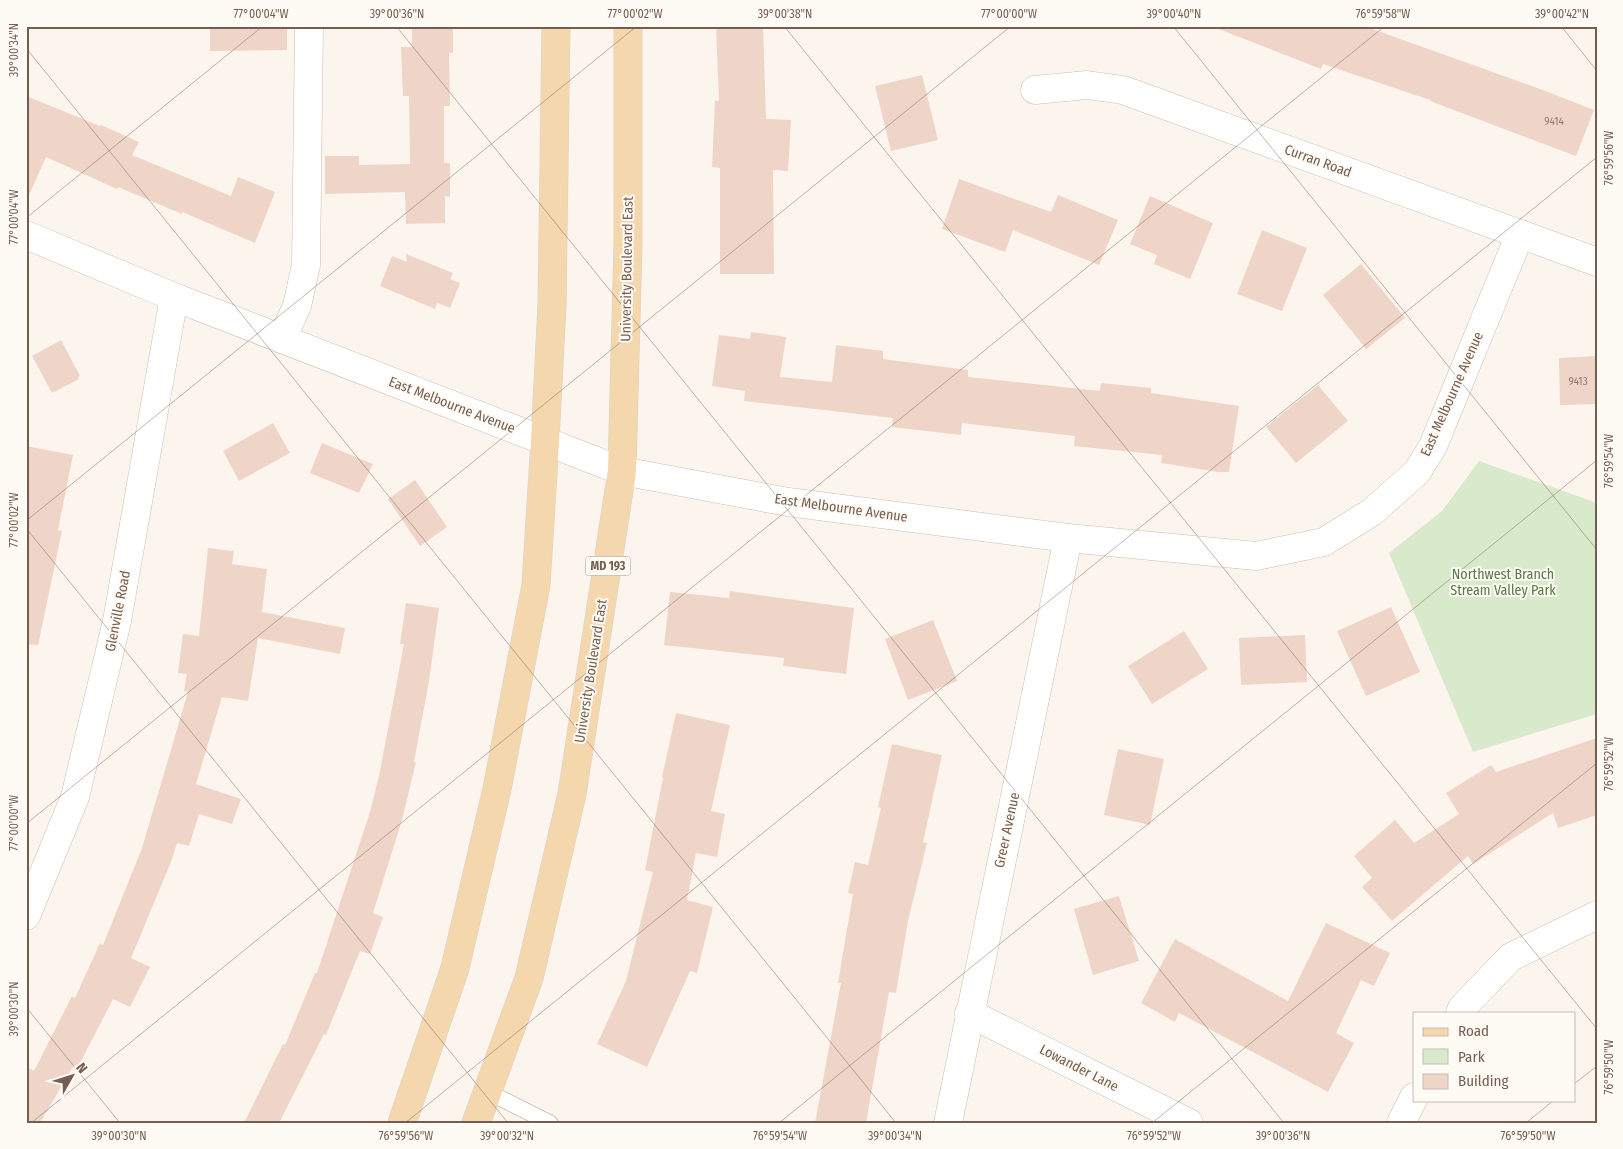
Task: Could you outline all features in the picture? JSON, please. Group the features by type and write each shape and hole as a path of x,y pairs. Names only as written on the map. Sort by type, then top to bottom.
{"main road":[{"path":"402,1123 455,968 497,789 536,585 552,305 556,26"},
{"name":"University Boulevard East","path":"476,1123 529,978 572,794 622,471 628,243 628,26"}],"street":[{"path":"282,339 297,306 306,265 308,26"},
{"name":"Curran Road","path":"1035,90 1088,85 1123,90 1597,262"},
{"name":"East Melbourne Avenue","path":"26,235 174,297 622,471 788,502 1068,538 1256,556 1324,542 1372,512 1416,472 1433,446 1520,234"},
{"name":"Glenville Road","path":"26,916 75,797 117,621 174,297"},
{"name":"Greer Avenue","path":"948,1123 969,1012 1068,538"},
{"path":"1460,1012 1462,1008 1511,957 1597,915"},
{"name":"Lowander Lane","path":"969,1012 1189,1123"},
{"path":"1401,1123 1413,1099"}],"lane":[{"path":"488,1092 550,1123"}],"green space":[{"name":"Northwest Branch Stream Valley Park","path":"1479,461 1597,503 1597,714 1473,752 1389,553 1442,511"}],"building":[{"path":"210,26 287,26 287,50 210,51"},
{"path":"412,26 453,26 453,53 449,53 450,106 444,106 444,163 450,163 450,197 445,196 445,223 406,224 405,192 325,194 325,156 359,156 359,165 410,164 409,96 403,96 401,47 412,47"},
{"path":"716,26 763,26 766,119 791,120 788,171 773,170 774,274 720,274 720,168 712,167 715,101 719,101"},
{"path":"1216,26 1364,26 1594,110 1576,156 1430,100 1323,64 1321,69 1216,28"},
{"path":"922,75 938,140 891,151 875,86"},
{"path":"26,96 139,142 132,155 231,196 238,177 275,192 255,243 182,212 182,214 118,187 117,189 46,157 26,202"},
{"path":"959,179 1051,212 1058,195 1118,220 1099,265 1013,230 1005,252 942,229"},
{"path":"1150,196 1213,223 1190,279 1154,264 1157,255 1130,244"},
{"path":"1262,230 1307,248 1282,311 1237,294"},
{"path":"406,254 453,273 450,279 460,283 450,308 437,303 435,309 380,286 392,256 407,262"},
{"path":"1361,264 1405,318 1366,349 1323,295"},
{"path":"751,332 786,337 780,377 832,382 836,345 883,351 883,359 968,370 968,377 1100,391 1101,383 1151,388 1151,393 1239,406 1229,472 1161,463 1162,455 1074,446 1075,436 962,423 961,435 892,427 893,418 744,401 745,391 712,386 719,335 750,339"},
{"path":"61,340 80,376 78,377 79,379 52,393 32,356"},
{"path":"1597,356 1597,404 1560,405 1559,358"},
{"path":"1318,385 1348,421 1296,463 1266,427"},
{"path":"273,423 290,453 239,481 223,451"},
{"path":"322,443 373,464 359,493 310,473"},
{"path":"26,446 73,455 58,530 62,531 38,645 26,644"},
{"path":"415,480 447,527 420,546 388,499"},
{"path":"208,548 234,551 232,564 267,569 262,612 345,628 340,654 258,638 248,701 222,697 196,784 241,799 232,824 199,814 189,846 177,843 131,958 150,967 130,1007 113,999 78,1067 74,1065 40,1123 26,1123 26,1066 34,1071 72,996 75,998 100,943 103,945 142,848 188,692 184,691 187,674 178,673 183,634 199,636"},
{"path":"730,591 854,608 846,674 783,666 784,658 664,645 670,592 729,598"},
{"path":"406,603 439,608 429,681 414,762 416,762 402,820 373,913 383,917 370,954 360,951 326,1035 324,1034 279,1123 244,1123 283,1044 285,1045 315,973 317,973 370,812 379,776 404,644 400,644"},
{"path":"1391,607 1420,672 1366,696 1337,631"},
{"path":"933,620 957,681 908,700 885,639"},
{"path":"1184,631 1208,669 1152,704 1128,666"},
{"path":"1305,635 1307,682 1241,685 1239,638"},
{"path":"676,713 730,725 711,811 725,814 717,857 696,853 687,900 713,907 697,973 690,971 647,1067 597,1044 626,981 653,872 645,870"},
{"path":"1597,738 1597,815 1558,828 1553,813 1473,864 1468,856 1392,921 1362,887 1372,878 1354,856 1395,820 1414,843 1459,814 1446,793 1491,765 1496,772"},
{"path":"892,744 942,755 923,842 927,843 908,921 896,993 889,992 866,1123 815,1123 841,983 838,983 853,894 848,893 855,862 868,865 881,808 878,807"},
{"path":"1118,749 1164,759 1150,825 1104,815"},
{"path":"1119,896 1139,961 1093,975 1074,909"},
{"path":"1326,923 1390,953 1374,986 1361,980 1336,1033 1354,1043 1328,1092 1179,1013 1175,1022 1141,1003 1175,939 1288,1001"}]}
